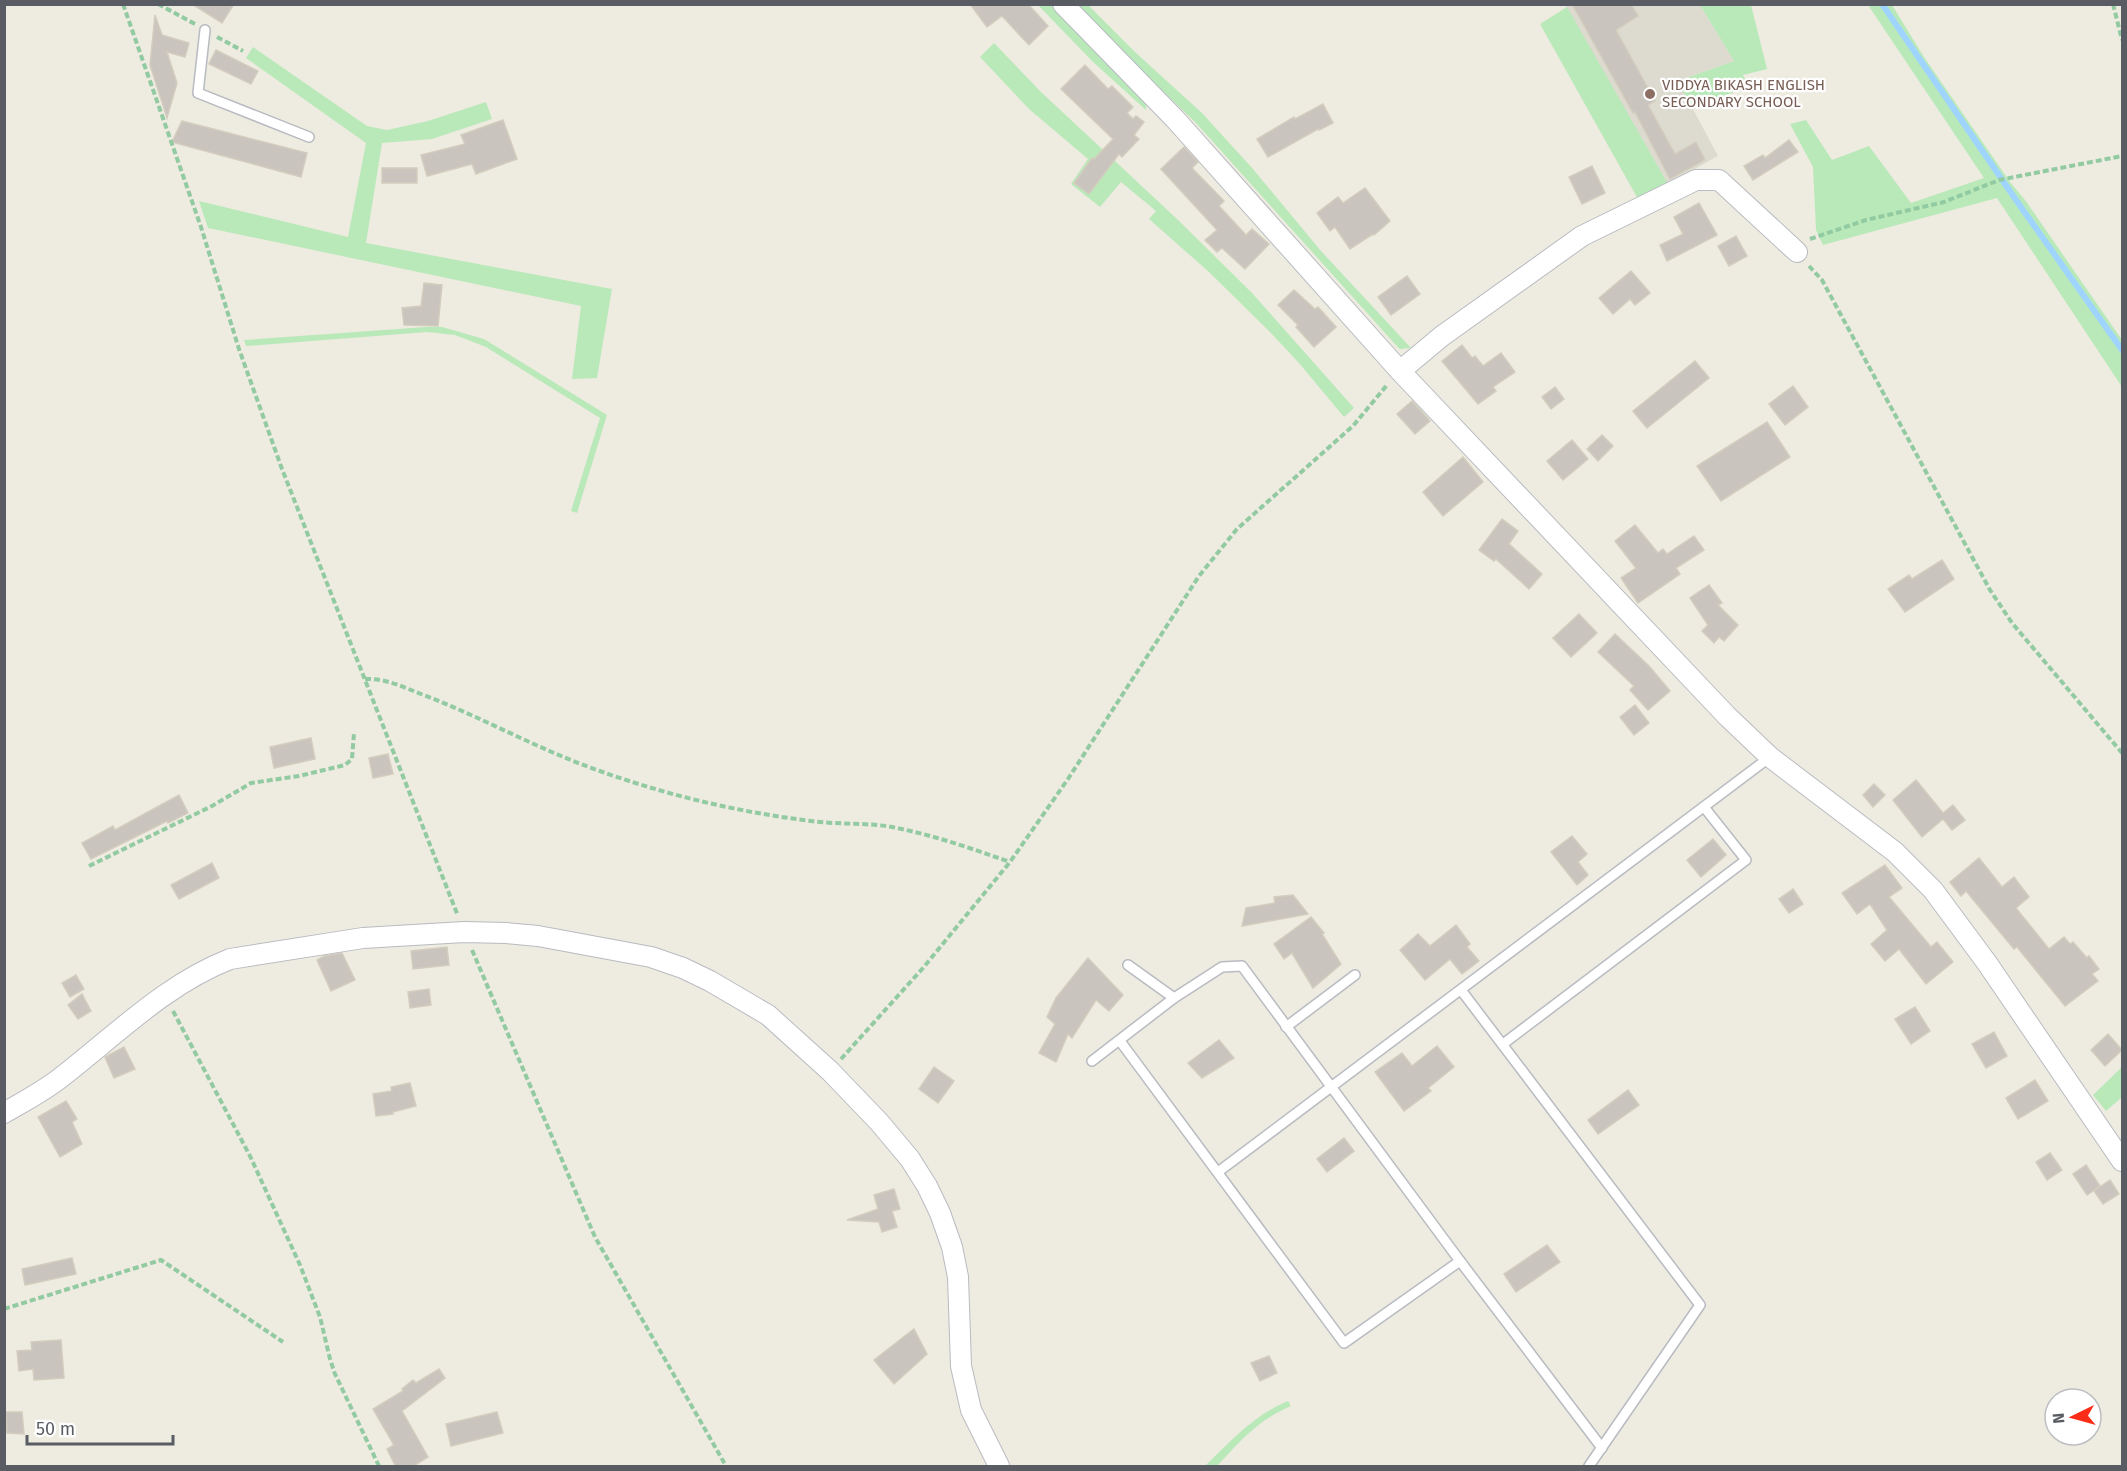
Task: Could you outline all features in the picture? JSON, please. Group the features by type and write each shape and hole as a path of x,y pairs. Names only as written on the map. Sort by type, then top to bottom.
{"street":[{"path":"1064,4 1175,119 1400,371 1719,707 1770,757 1895,852 1933,890 1987,963 2122,1161"},
{"path":"1400,371 1442,336 1582,236 1696,180 1719,180 1793,249"},
{"path":"4,1113 58,1080 162,996 214,965 231,959 363,938 464,932 506,933 559,940 651,957 683,968 768,1015 830,1071 879,1122 910,1159 940,1213 952,1247 958,1277 961,1366 971,1410 999,1467"}],"lane":[{"path":"205,30 198,93 309,137"},
{"path":"1218,1172 1770,757"},
{"path":"1503,1044 1746,860 1704,807"},
{"path":"1128,966 1174,998"},
{"path":"1092,1061 1174,998 1222,967 1242,966 1460,1261 1602,1448"},
{"path":"1286,1027 1355,975"},
{"path":"1461,990 1700,1305 1589,1467"},
{"path":"1120,1041 1344,1343 1460,1261"}],"path":[{"path":"123,4 201,227 239,349 282,469 464,932 595,1237 726,1467"},
{"path":"2113,4 2122,40"},
{"path":"2122,156 1999,180 1944,202 1866,220 1793,249 1822,280 1990,590 2013,623 2122,753"},
{"path":"830,1071 923,968 1010,862 1068,779 1199,576 1237,529 1353,426 1400,371"},
{"path":"365,679 376,678 395,684 453,706 568,760 686,798 781,817 896,828 957,844 1010,862"},
{"path":"89,866 212,806 251,783 299,776 345,765 352,759 354,733"},
{"path":"162,996 176,1016 250,1156 300,1265 320,1317 330,1359 379,1467"},
{"path":"4,1309 161,1260 283,1342"}],"shaded area":[{"name":"VIDDYA BIKASH ENGLISH SECONDARY SCHOOL","path":"1565,5 1700,5 1734,61 1678,81 1718,156 1668,184"}],"green space":[{"path":"1038,5 1052,5 1146,98 1146,110 1093,62"},
{"path":"1077,5 1088,5 1202,113 1253,169 1321,251 1411,348 1400,349 1395,344 1196,123"},
{"path":"1700,5 1751,5 1767,69 1743,75 1749,87 1691,107 1678,81 1734,61"},
{"path":"1868,5 1892,5 1924,57 2122,340 2122,387 1997,198 1823,245 1816,230 1813,167 1790,124 1806,120 1832,160 1869,146 1911,203 1984,178"},
{"path":"1567,7 1668,184 1638,199 1540,24"},
{"path":"994,43 1041,92 1177,219 1252,293 1354,408 1344,417 1270,332 1209,272 1149,219 1156,211 1121,182 1100,207 1071,184 1088,159 1029,109 980,57"},
{"path":"253,47 367,126 387,130 428,121 486,102 492,119 432,139 382,143 366,243 612,289 597,378 572,379 581,306 208,228 199,201 348,237 366,143 246,58"},
{"path":"442,327 484,339 607,415 577,513 571,511 600,418 486,347 455,335 427,332 246,346 244,340"},
{"path":"2122,1067 2122,1097 2106,1111 2093,1095"},
{"path":"1288,1401 1291,1406 1259,1424 1217,1466 1205,1466 1254,1421"}],"building":[{"path":"192,4 234,4 222,23"},
{"path":"970,4 1028,4 1048,26 1029,45 1002,16 987,27"},
{"path":"1572,4 1631,4 1638,16 1616,30 1655,101 1648,105 1675,154 1696,142 1705,160 1670,179 1635,112 1633,113"},
{"path":"155,15 162,35 189,43 185,57 167,52 177,83 167,118 150,65"},
{"path":"216,50 258,71 251,84 209,64"},
{"path":"1085,65 1108,89 1112,86 1133,107 1127,113 1133,119 1136,116 1144,122 1134,135 1139,139 1122,157 1119,154 1089,194 1074,183 1092,158 1094,159 1113,139 1061,89"},
{"path":"1323,104 1333,123 1268,157 1257,139 1294,117 1295,119"},
{"path":"503,120 517,159 476,174 472,164 427,176 421,155 465,144 461,135"},
{"path":"182,121 307,153 301,177 172,142"},
{"path":"1789,140 1798,152 1753,180 1744,166 1763,155 1765,158"},
{"path":"1184,147 1198,162 1192,168 1224,201 1219,206 1246,235 1252,229 1269,244 1245,269 1222,248 1217,252 1205,240 1217,230 1161,169"},
{"path":"1592,166 1605,193 1582,204 1569,177"},
{"path":"382,168 417,168 417,183 382,183"},
{"path":"1365,188 1390,221 1374,235 1350,249 1335,227 1330,231 1317,213 1338,197 1343,203"},
{"path":"1699,203 1717,235 1667,261 1660,245 1683,234 1674,217"},
{"path":"1736,236 1747,256 1729,266 1718,246"},
{"path":"1631,271 1650,293 1635,305 1630,299 1613,314 1599,298"},
{"path":"1407,276 1420,294 1391,315 1378,297"},
{"path":"424,283 442,285 438,326 404,325 402,308 421,306"},
{"path":"1294,290 1315,309 1318,307 1336,327 1314,347 1296,327 1298,325 1278,305"},
{"path":"1462,345 1472,358 1475,356 1483,366 1501,353 1515,372 1493,387 1496,391 1478,404 1442,361"},
{"path":"1695,361 1709,378 1647,428 1633,411"},
{"path":"1793,386 1808,407 1785,425 1769,404"},
{"path":"1555,387 1564,399 1551,409 1542,397"},
{"path":"1412,401 1430,421 1415,434 1397,414"},
{"path":"1767,422 1790,457 1721,501 1697,466"},
{"path":"1602,435 1613,446 1598,461 1587,449"},
{"path":"1572,440 1588,459 1563,480 1547,461"},
{"path":"1463,457 1483,482 1443,516 1423,492"},
{"path":"1502,519 1518,531 1509,544 1542,574 1529,589 1496,559 1494,561 1479,550"},
{"path":"1635,525 1658,553 1663,549 1667,554 1694,536 1704,550 1676,568 1680,574 1638,603 1621,578 1636,568 1615,541"},
{"path":"1942,560 1954,579 1905,612 1888,589 1909,575 1912,579"},
{"path":"1709,585 1722,603 1718,605 1738,625 1724,641 1719,637 1714,643 1702,631 1708,625 1690,598"},
{"path":"1579,614 1597,633 1571,657 1553,638"},
{"path":"1615,634 1649,666 1670,691 1648,710 1630,690 1634,686 1598,652"},
{"path":"1635,705 1649,723 1634,735 1620,717"},
{"path":"311,738 315,759 274,768 270,747"},
{"path":"388,754 393,774 373,778 369,758"},
{"path":"1916,780 1943,813 1953,805 1965,820 1952,830 1943,819 1922,837 1893,800"},
{"path":"1874,784 1885,795 1873,807 1863,795"},
{"path":"179,795 188,813 91,859 82,843 113,826 115,830"},
{"path":"1572,836 1587,854 1578,862 1588,875 1577,885 1551,852"},
{"path":"1713,839 1726,855 1701,877 1687,860"},
{"path":"1979,858 2002,887 2014,877 2029,897 2016,908 2049,949 2064,937 2070,944 2073,942 2087,958 2089,956 2099,969 2092,974 2098,981 2065,1006 2017,947 2014,949 1966,891 1961,896 1950,882"},
{"path":"212,863 219,878 179,899 171,885"},
{"path":"1885,865 1902,888 1889,897 1931,947 1937,942 1953,962 1926,984 1899,949 1885,961 1871,944 1887,930 1870,904 1857,914 1842,893"},
{"path":"1793,889 1803,904 1789,913 1779,899"},
{"path":"1293,895 1308,914 1242,926 1246,908 1275,903 1274,897"},
{"path":"1311,917 1324,933 1322,934 1341,964 1313,988 1292,953 1284,959 1274,944"},
{"path":"1456,925 1470,944 1467,947 1479,961 1462,974 1450,959 1425,980 1400,950 1418,934 1430,946"},
{"path":"447,947 449,965 413,969 411,951"},
{"path":"342,953 355,980 331,991 317,960 324,956"},
{"path":"1088,958 1123,995 1109,1011 1096,1000 1072,1038 1068,1034 1056,1062 1039,1053 1055,1024 1047,1017 1056,998"},
{"path":"76,975 84,989 70,997 62,983"},
{"path":"429,989 431,1005 410,1008 408,992"},
{"path":"82,994 91,1011 78,1019 68,1005"},
{"path":"1915,1007 1930,1031 1911,1044 1895,1019"},
{"path":"1994,1032 2007,1056 1986,1068 1972,1044"},
{"path":"2108,1034 2122,1050 2105,1066 2091,1050"},
{"path":"1219,1040 1234,1058 1202,1078 1188,1063"},
{"path":"1437,1046 1454,1067 1428,1088 1431,1091 1404,1111 1375,1072 1402,1053 1412,1066"},
{"path":"124,1047 135,1069 114,1078 105,1057"},
{"path":"934,1067 954,1081 938,1103 919,1089"},
{"path":"2035,1080 2048,1101 2018,1119 2006,1098"},
{"path":"410,1083 416,1106 393,1112 393,1114 376,1116 373,1094 392,1091 391,1087"},
{"path":"1628,1090 1639,1105 1598,1134 1588,1120"},
{"path":"66,1101 77,1119 72,1122 82,1144 60,1157 38,1117"},
{"path":"1344,1138 1354,1151 1327,1172 1317,1159"},
{"path":"2050,1153 2062,1170 2047,1180 2036,1162"},
{"path":"2086,1165 2100,1186 2087,1195 2073,1174"},
{"path":"2110,1180 2119,1194 2103,1204 2094,1191"},
{"path":"894,1189 900,1209 892,1211 897,1227 882,1232 879,1222 847,1220 878,1209 874,1195"},
{"path":"1547,1245 1560,1262 1516,1292 1504,1274"},
{"path":"72,1258 76,1274 25,1285 22,1269"},
{"path":"914,1329 927,1354 894,1384 874,1360"},
{"path":"61,1340 64,1378 34,1380 33,1369 19,1371 17,1351 32,1350 31,1342"},
{"path":"1269,1356 1277,1373 1260,1381 1251,1363"},
{"path":"439,1369 445,1378 402,1411 428,1457 412,1467 396,1467 387,1449 394,1445 373,1409 403,1391 402,1389 413,1380 416,1383"},
{"path":"6,1412 22,1412 24,1434 7,1433"},
{"path":"497,1412 503,1433 451,1446 446,1424"}],"waterway":[{"path":"1882,4 2122,350"}],"place":[{"name":"VIDDYA BIKASH ENGLISH SECONDARY SCHOOL","path":"1650,94"}]}
